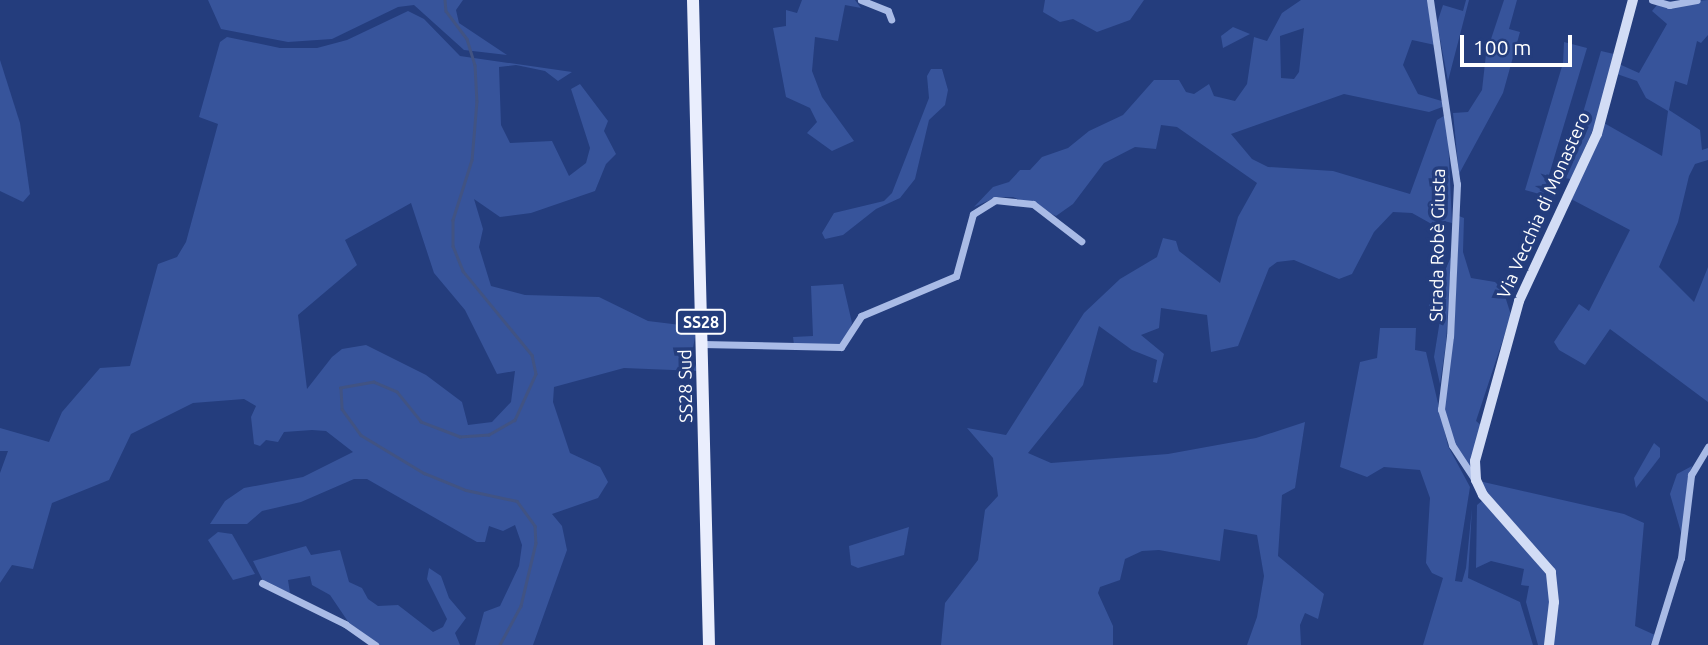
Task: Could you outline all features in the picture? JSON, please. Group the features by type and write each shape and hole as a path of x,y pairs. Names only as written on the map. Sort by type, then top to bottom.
{"main road":[{"name":"SS28 Sud","path":"693,0 709,645"}],"street":[{"path":"861,0 888,11 891,19"},
{"name":"Strada Robè Giusta","path":"1430,0 1457,184 1441,409 1451,445 1476,483"},
{"name":"Via Vecchia di Monastero","path":"1476,483 1476,458 1519,301 1597,134 1633,0"},
{"path":"1652,0 1664,5 1697,0"},
{"path":"702,344 841,347 861,316 956,276 973,214 995,200 1032,205 1081,241"},
{"path":"1654,645 1681,558 1690,480 1708,447"},
{"path":"1476,483 1507,526 1549,569 1555,602 1549,645"},
{"path":"262,583 345,624 375,645"}],"shaded area":[{"path":"208,0 463,0 456,10 459,23 507,55 464,50 414,5 398,7 332,39 288,42 221,29"},
{"path":"802,0 855,0 861,8 845,5 838,41 815,37 812,71 822,97 854,141 832,151 807,133 817,122 810,108 786,97 773,28 786,26 786,10 797,13"},
{"path":"1045,0 1144,0 1130,20 1097,32 1073,19 1060,22 1043,12"},
{"path":"1301,0 1427,0 1435,45 1412,40 1403,65 1418,94 1445,102 1445,106 1429,112 1344,94 1231,134 1252,159 1268,167 1333,171 1410,194 1437,120 1447,114 1452,223 1444,221 1437,227 1412,213 1393,212 1374,232 1352,274 1339,279 1294,260 1277,262 1269,268 1238,346 1211,352 1207,315 1161,308 1159,328 1141,335 1164,354 1157,383 1153,382 1157,360 1132,350 1099,326 1083,385 1028,453 1051,463 1168,454 1256,438 1305,422 1295,488 1282,495 1278,556 1324,594 1318,619 1305,613 1300,625 1301,645 1247,645 1257,617 1264,576 1257,535 1224,529 1220,561 1159,550 1142,551 1125,559 1120,580 1100,587 1098,593 1113,626 1113,645 941,645 945,603 978,560 985,510 998,496 993,458 967,428 1006,435 1084,313 1120,279 1157,257 1163,238 1176,241 1179,251 1220,283 1238,217 1257,183 1177,127 1161,125 1156,149 1135,147 1104,163 1073,204 1056,216 1013,197 997,197 974,207 993,187 1009,182 1020,170 1030,170 1042,157 1068,148 1089,131 1123,115 1154,80 1179,80 1186,92 1194,94 1209,84 1214,96 1235,101 1247,84 1254,37 1267,41 1282,13","holes":["1304,28 1299,72 1294,79 1281,78 1280,36"]},
{"path":"1466,0 1469,0 1448,81 1437,23 1443,5 1463,11"},
{"path":"1504,0 1517,0 1509,29 1520,32 1503,93 1459,174 1453,113 1468,112 1482,90 1486,54"},
{"path":"1708,0 1708,35 1701,43 1697,41 1687,85 1675,81 1669,110 1700,130 1702,150 1708,148 1708,160 1695,164 1689,176 1678,222 1659,267 1694,302 1708,267 1708,402 1610,329 1585,365 1559,350 1554,342 1579,304 1589,311 1630,230 1571,199 1604,123 1662,156 1668,111 1646,98 1637,81 1617,74 1619,64 1639,73 1667,24 1652,11 1657,5"},
{"path":"408,11 424,19 460,56 572,72 558,81 545,71 516,65 499,67 501,125 510,143 552,141 569,176 586,163 590,148 571,89 580,84 608,121 604,131 616,154 606,164 595,191 531,213 500,217 474,199 483,229 479,247 491,286 525,295 599,297 648,321 697,327 692,353 697,371 624,368 554,387 553,402 570,453 600,467 608,482 598,498 552,514 562,526 567,550 533,645 475,645 484,612 500,606 519,566 522,545 515,525 503,531 489,526 485,542 477,542 367,479 354,479 301,502 262,511 247,524 210,524 225,501 244,488 303,477 353,452 326,431 284,432 278,442 266,440 260,446 254,444 251,417 256,406 244,399 193,403 131,434 109,480 52,503 33,569 12,565 0,583 0,473 8,451 0,451 0,428 49,442 62,412 100,368 130,366 158,264 177,257 186,242 218,124 199,117 220,42 227,37 280,48 317,48 347,40","holes":["411,203 434,273 465,310 497,374 515,371 511,402 492,422 468,425 462,402 426,375 366,345 342,349 332,357 307,389 298,315 357,265 345,240"]},
{"path":"1233,27 1250,34 1223,48 1221,36"},
{"path":"1564,42 1587,48 1543,195 1525,190 1563,63"},
{"path":"1601,51 1614,54 1596,123 1571,179 1564,178"},
{"path":"0,60 20,123 30,194 23,202 0,191"},
{"path":"931,69 942,69 948,90 945,105 929,120 915,179 900,198 876,209 843,235 825,239 822,233 834,213 884,201 892,193 929,98 927,76"},
{"path":"1459,216 1464,218 1463,252 1471,278 1495,282 1503,290 1511,315 1476,421 1481,425 1471,474 1454,444 1444,408 1454,333"},
{"path":"1451,257 1446,343 1440,384 1434,357 1441,314 1427,310"},
{"path":"843,284 852,323 847,338 840,344 794,345 793,337 813,336 811,286"},
{"path":"1380,328 1416,328 1415,350 1426,352 1448,446 1470,487 1455,581 1462,582 1466,568 1472,508 1468,578 1520,602 1533,645 1423,645 1443,578 1432,573 1426,563 1430,498 1420,470 1384,467 1367,477 1340,467 1360,362 1377,358"},
{"path":"1654,443 1660,448 1660,457 1636,488 1634,478"},
{"path":"1692,466 1688,478 1682,536 1670,494 1677,474"},
{"path":"1479,481 1624,514 1644,523 1635,626 1655,635 1650,645 1552,645 1557,586"},
{"path":"1483,500 1542,564 1551,582 1546,645 1538,645 1526,602 1529,586 1521,585 1524,569 1491,561 1476,568 1477,505"},
{"path":"909,527 904,555 858,568 851,565 849,546"},
{"path":"218,532 232,534 255,574 233,580 208,540"},
{"path":"306,546 311,555 340,550 349,582 362,588 368,599 378,606 398,605 433,632 443,627 447,619 427,579 429,568 441,576 449,598 466,618 455,633 460,645 379,645 349,623 330,595 312,585 310,576 288,580 290,593 263,581 253,561"}],"waterway":[{"path":"445,0 446,11 467,39 475,65 477,101 472,160 453,220 453,246 463,271 532,355 536,374 515,420 489,435 460,437 421,422 397,392 374,382 341,388 342,409 361,435 424,473 466,490 517,501 535,526 536,543 521,606 500,645"}]}
